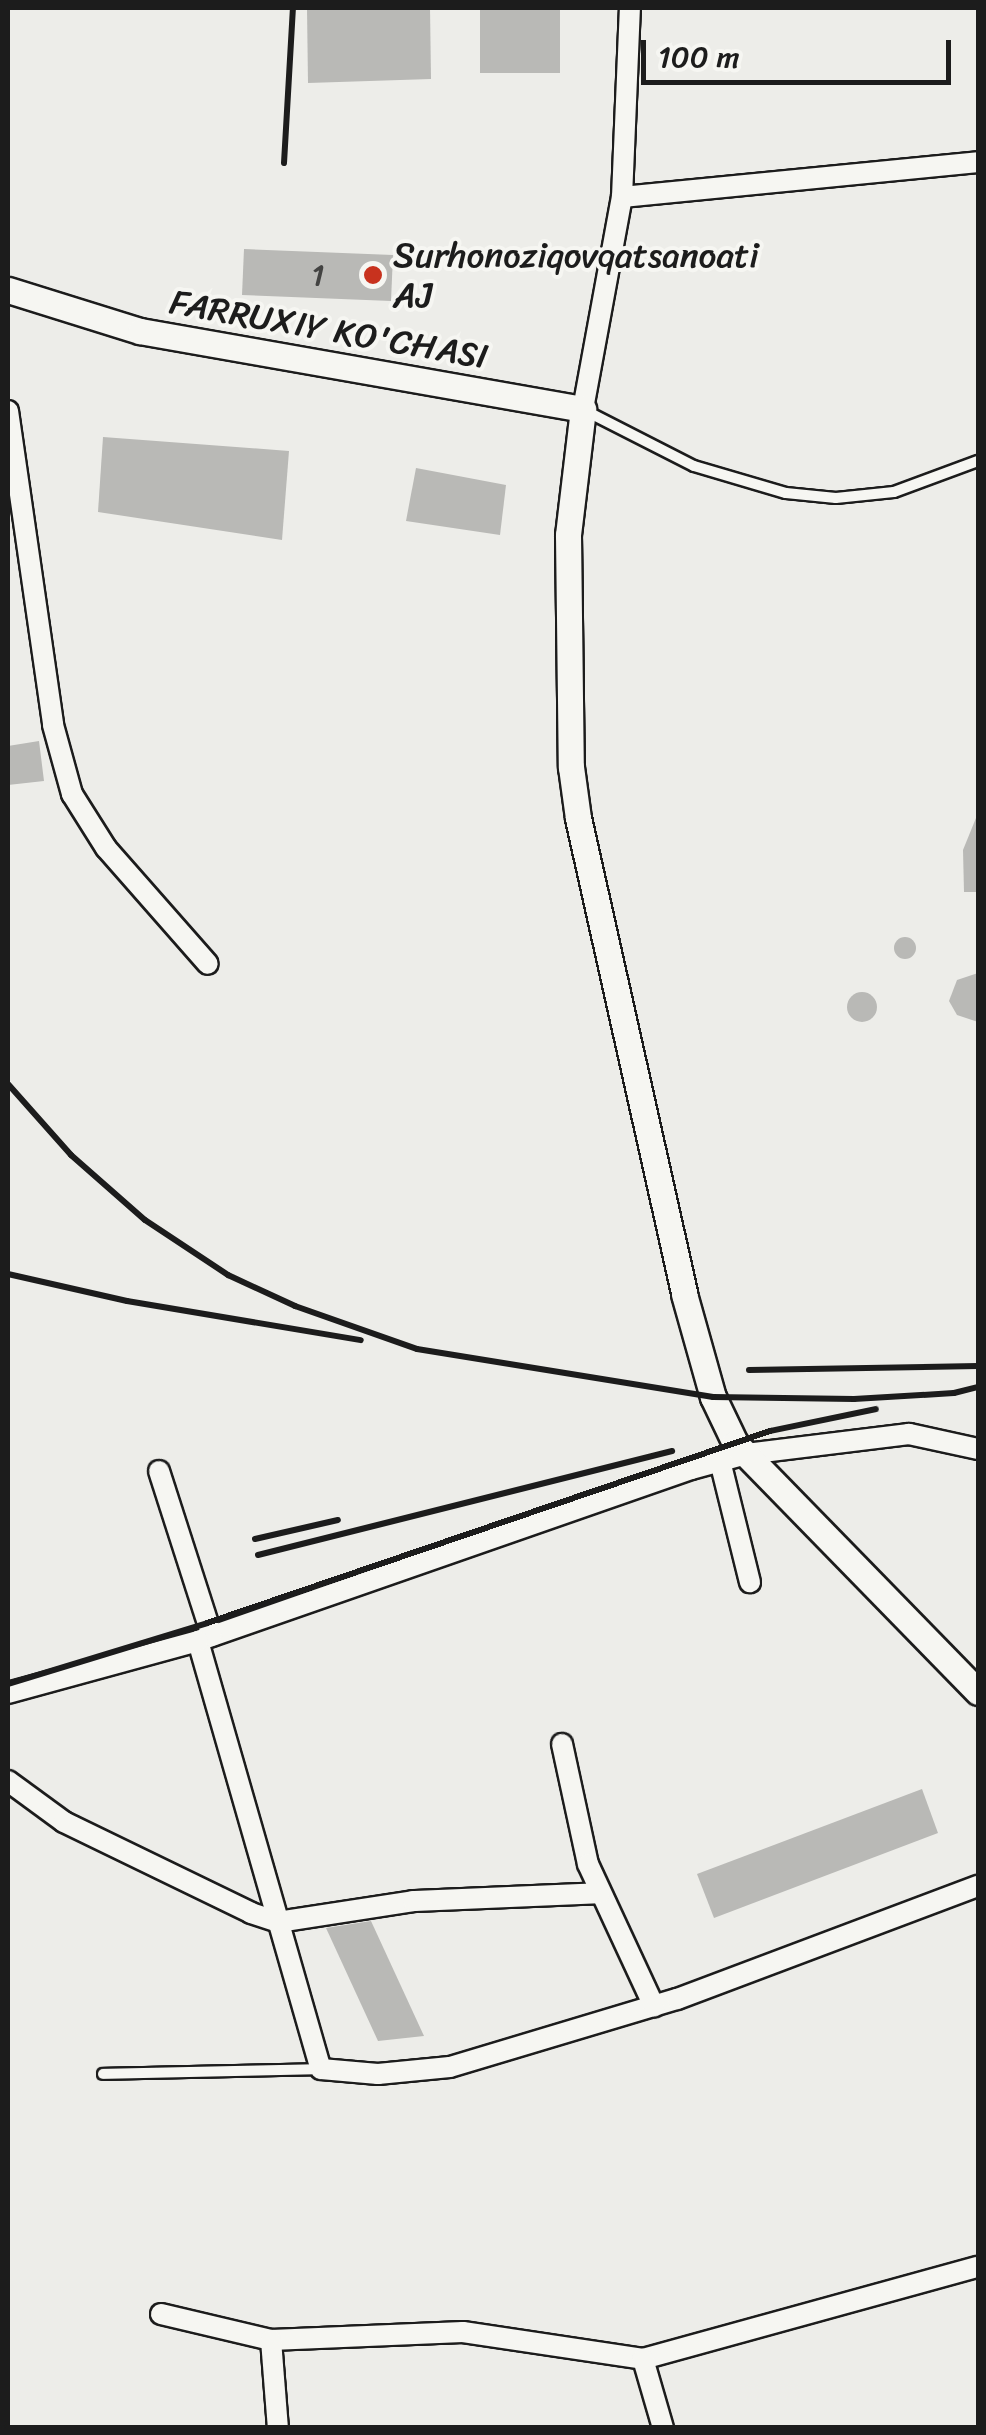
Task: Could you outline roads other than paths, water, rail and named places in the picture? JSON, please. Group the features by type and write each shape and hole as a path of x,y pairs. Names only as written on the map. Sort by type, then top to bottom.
{"street":[{"path":"630,8 622,197 583,409 568,535 571,767 578,818 684,1294 713,1397 734,1443 978,1692"},
{"path":"622,197 978,162"},
{"name":"FARRUXIY KO'CHASI","path":"8,290 140,331 583,409"},
{"path":"8,411 53,725 72,794 106,848 208,964"},
{"path":"8,1694 205,1639 746,1454 909,1434 978,1448"},
{"path":"720,1461 750,1582"},
{"path":"159,1471 320,2069 378,2074 450,2067 654,2006 978,1886"},
{"path":"562,1744 588,1864 654,2006"},
{"path":"8,1781 64,1822 250,1913 278,1922 413,1901 600,1893"},
{"path":"161,2314 271,2340 463,2332 643,2359 978,2267"},
{"path":"271,2340 278,2428"},
{"path":"643,2359 663,2428"}],"lane":[{"path":"583,409 694,466 786,493 836,498 894,492 978,461"},
{"path":"103,2074 320,2069"}],"railway":[{"path":"284,163 293,8"},
{"path":"8,1084 71,1155 145,1220 228,1275 295,1306 417,1349 713,1397 854,1399 954,1393 978,1387"},
{"path":"8,1274 127,1301 361,1340"},
{"path":"749,1370 978,1366"},
{"path":"8,1684 207,1623 770,1431 876,1409"},
{"path":"258,1555 672,1451"},
{"path":"255,1539 338,1520"}],"place":[{"name":"Surhonoziqovqatsanoati AJ","path":"373,275"}]}
